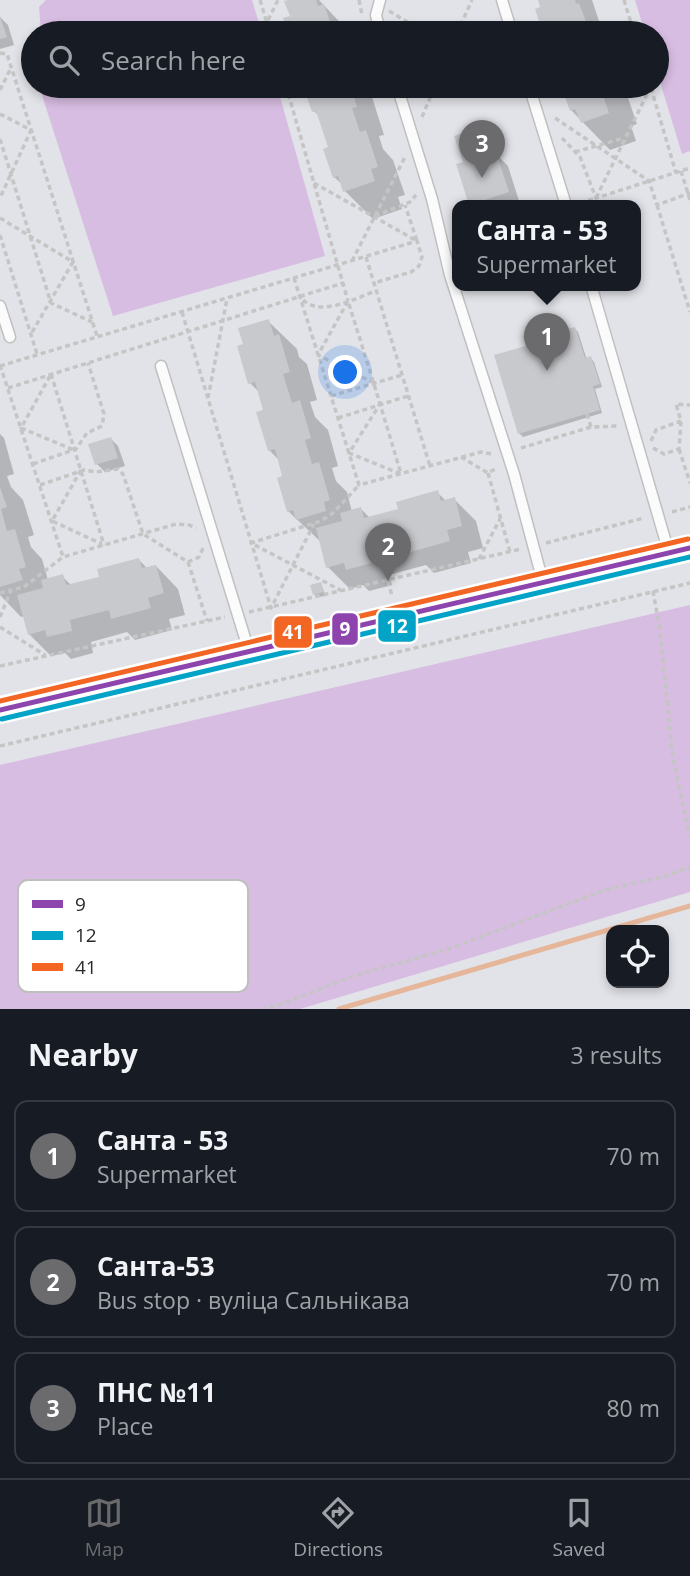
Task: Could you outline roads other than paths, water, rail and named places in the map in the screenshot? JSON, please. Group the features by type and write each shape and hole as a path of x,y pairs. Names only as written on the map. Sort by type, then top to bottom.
{"street":[{"path":"0,710 680,551"}],"lane":[{"path":"502,0 508,21"},
{"path":"377,21 379,2"},
{"path":"401,98 432,199 452,282"},
{"path":"533,98 564,200"},
{"path":"454,291 501,457 534,546 543,583"},
{"path":"593,291 659,515 680,551"},
{"path":"0,306 10,337"},
{"path":"161,366 250,652"}],"waterway":[{"path":"339,1009 690,906"}],"place":[{"name":"ПНС №11","path":"482,178"},
{"name":"Санта - 53","path":"547,371"},
{"name":"Санта-53","path":"388,581"}]}
